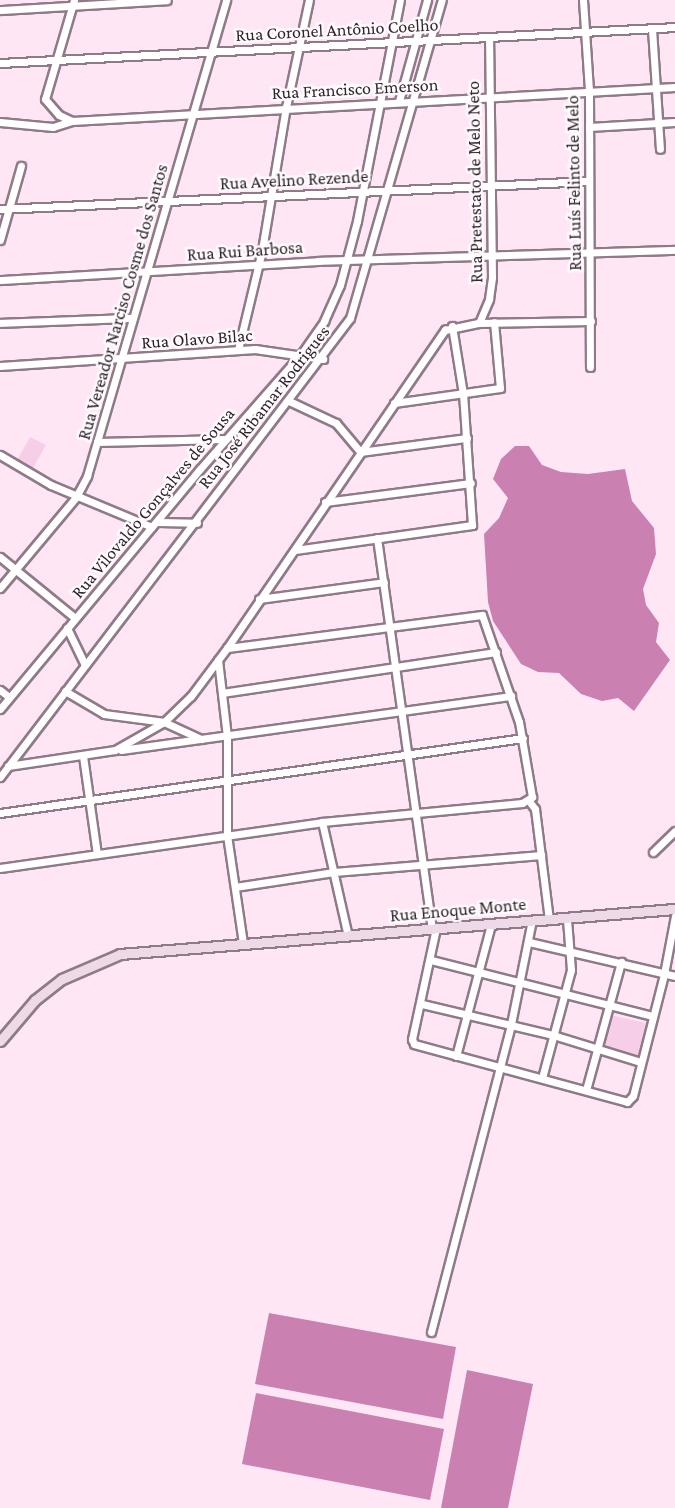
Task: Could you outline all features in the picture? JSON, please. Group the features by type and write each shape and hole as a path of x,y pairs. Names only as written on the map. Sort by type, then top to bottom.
{"main road":[{"name":"Rua Enoque Monte","path":"0,1041 45,991 93,963 135,952 675,909"}],"street":[{"path":"0,10 73,3 167,0"},
{"name":"Rua Vereador Narciso Cosme dos Santos","path":"0,588 76,496 97,442 131,318 195,112 225,0"},
{"path":"238,350 258,264 286,107 309,0"},
{"name":"Rua Vilovaldo Gonçalves de Sousa","path":"0,709 226,439 302,353 332,305 348,259 364,191 400,0"},
{"path":"399,101 427,0"},
{"name":"Rua José Ribamar Rodrigues","path":"0,777 323,359 354,311 442,0"},
{"name":"Rua Luís Felinto de Melo","path":"583,0 589,91 590,367"},
{"path":"72,121 59,115 45,99 73,3"},
{"name":"Rua Coronel Antônio Coelho","path":"0,63 586,34 675,27"},
{"path":"652,29 660,149"},
{"name":"Rua Pretestato de Melo Neto","path":"479,323 492,288 489,38"},
{"name":"Rua Francisco Emerson","path":"0,122 53,127 72,121 195,112 675,87"},
{"path":"589,126 675,122"},
{"path":"0,240 21,166"},
{"name":"Rua Avelino Rezende","path":"0,209 271,198 388,189 491,187 589,181"},
{"name":"Rua Rui Barbosa","path":"0,280 348,259 675,250"},
{"path":"0,323 131,318"},
{"path":"115,750 164,722 218,660 295,550 428,350 452,326 494,322 591,321"},
{"path":"394,403 501,387 494,322"},
{"path":"295,550 469,527 474,518 463,394 452,326"},
{"name":"Rua Olavo Bilac","path":"0,366 238,350 302,353 323,359"},
{"path":"289,401 336,423 360,452"},
{"path":"360,452 467,438"},
{"path":"97,442 226,439"},
{"path":"0,467 3,458 76,496 155,524 197,523"},
{"path":"326,502 471,483"},
{"path":"377,538 398,669 434,928 431,960 412,1042 499,1069 629,1101 664,974 675,916"},
{"path":"0,557 75,618"},
{"path":"259,599 384,582"},
{"path":"227,648 478,614 486,621 523,738 532,794 529,801"},
{"path":"67,628 85,665"},
{"path":"222,693 398,669 496,652"},
{"path":"218,660 227,737 229,780 227,835 243,944"},
{"path":"0,690 9,697"},
{"path":"65,691 104,714 164,722 203,740"},
{"path":"8,766 511,696"},
{"path":"0,813 523,738"},
{"path":"83,756 97,854"},
{"path":"0,868 322,822 529,801"},
{"path":"529,801 535,809 549,920"},
{"path":"322,822 348,936"},
{"path":"653,852 675,831"},
{"path":"235,886 334,872 425,867 541,855"},
{"path":"542,1078 564,993 571,951 567,919"},
{"path":"431,1332 511,1024 532,920"},
{"path":"456,1056 491,924"},
{"path":"529,942 675,976"},
{"path":"431,960 653,1016"},
{"path":"586,1090 621,962"},
{"path":"422,1004 553,1035 641,1062"}],"shaded area":[{"path":"30,437 46,445 32,470 16,462"},
{"path":"515,446 529,446 542,465 561,472 588,474 625,469 632,501 654,528 656,554 643,589 646,605 659,623 656,642 670,660 634,711 618,698 602,701 581,694 559,673 538,672 521,664 493,621 488,602 484,534 499,518 508,498 493,479 501,459"},
{"path":"610,1015 646,1023 638,1058 602,1049"},
{"path":"269,1313 456,1347 443,1419 255,1384"},
{"path":"467,1370 533,1384 508,1508 441,1508"},
{"path":"256,1393 444,1429 430,1500 242,1464"}]}
